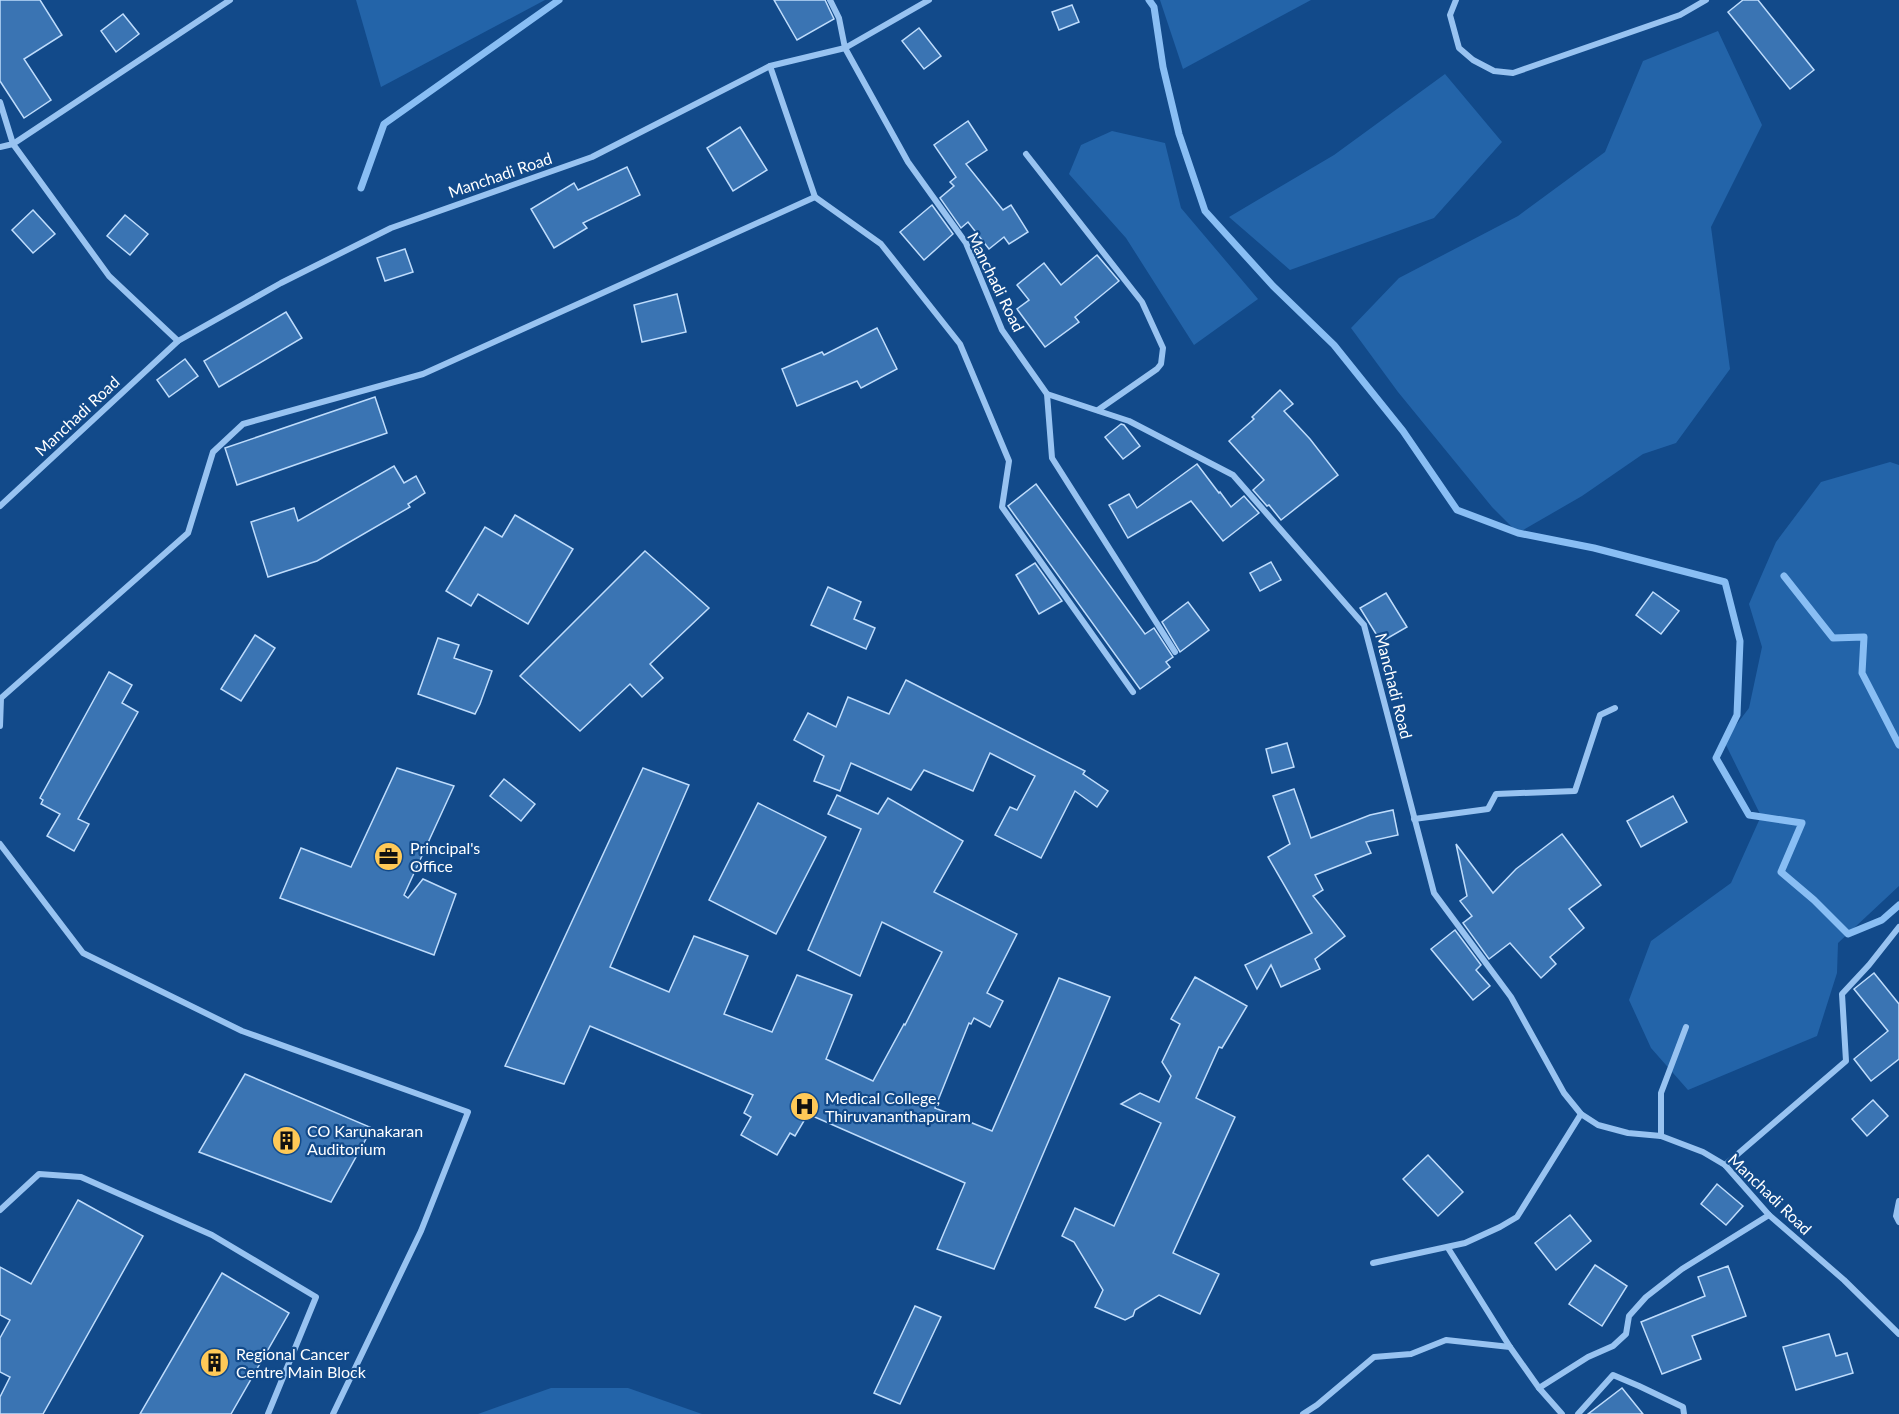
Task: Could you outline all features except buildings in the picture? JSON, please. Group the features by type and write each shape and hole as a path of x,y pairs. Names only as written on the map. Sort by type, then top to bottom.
{"street":[{"path":"0,147 13,144 230,0"},
{"path":"830,0 839,18 845,48 929,0"},
{"path":"1456,0 1450,15 1459,48 1473,60 1494,71 1513,73 1680,15 1706,0"},
{"name":"Manchadi Road","path":"0,507 178,341 281,284 391,228 592,157 770,66 845,48 908,162 966,243 1002,330 1047,394 1129,421 1233,475 1364,625 1434,893 1512,997 1564,1093 1581,1114 1607,1128 1628,1133 1661,1136 1703,1152 1725,1164 1769,1215 1844,1280 1899,1334"},
{"path":"770,66 815,197 881,244 960,344 1009,461 1002,507 1133,692"},
{"path":"0,102 13,144 109,276 178,341"},
{"path":"1026,154 1142,302 1163,348 1161,364 1157,369 1098,410"},
{"path":"0,726 1,698 188,533 213,452 243,424 423,374 815,197"},
{"path":"1047,394 1052,458 1175,652"},
{"path":"1414,819 1488,809 1496,794 1575,791 1600,715 1615,708"},
{"path":"0,844 83,953 242,1031 468,1112 421,1232 333,1414"},
{"path":"1725,1164 1846,1061 1842,994 1899,927"},
{"path":"1661,1136 1661,1093 1686,1027"},
{"path":"1373,1263 1448,1248 1482,1235 1517,1217 1581,1114"},
{"path":"0,1210 39,1174 81,1177 212,1235 316,1297 268,1414"},
{"path":"1899,1201 1896,1216 1899,1222"},
{"path":"1539,1388 1588,1357 1613,1346 1626,1334 1629,1316 1647,1297 1682,1269 1769,1215"},
{"path":"1448,1248 1510,1347 1539,1388 1562,1414"},
{"path":"1302,1414 1317,1405 1374,1357 1411,1354 1446,1340 1510,1347"},
{"path":"1578,1414 1613,1375 1683,1407 1684,1414"}],"shaded area":[{"path":"356,0 545,0 381,87"},
{"path":"1160,0 1311,0 1183,69"},
{"path":"1718,31 1762,125 1711,227 1730,369 1676,443 1643,454 1582,496 1518,533 1492,507 1398,392 1351,328 1399,278 1518,216 1605,152 1643,61"},
{"path":"1445,74 1502,142 1434,218 1290,270 1229,217 1334,155"},
{"path":"1112,131 1165,143 1181,208 1258,299 1194,345 1126,238 1069,174 1081,145"},
{"path":"1890,462 1899,465 1899,886 1838,943 1837,973 1817,1036 1688,1090 1651,1048 1629,1000 1651,941 1731,883 1761,816 1724,741 1749,708 1762,647 1749,604 1776,542 1821,482"},
{"path":"551,1388 628,1388 702,1414 478,1414"}],"waterway":[{"path":"361,188 384,124 559,0"},
{"path":"1149,0 1154,7 1163,67 1179,134 1205,211 1273,286 1334,345 1403,431 1457,510 1518,533 1594,548 1725,582 1740,641 1737,715 1716,758 1749,815 1802,823 1781,872 1814,900 1848,934 1882,920 1899,905"},
{"path":"1784,576 1833,638 1864,637 1862,673 1899,745"}],"place":[{"name":"Principal's Office","path":"389,857"},
{"name":"Medical College, Thiruvananthapuram","path":"804,1107"},
{"name":"CO Karunakaran Auditorium","path":"286,1140"},
{"name":"Regional Cancer Centre Main Block","path":"215,1363"}]}
